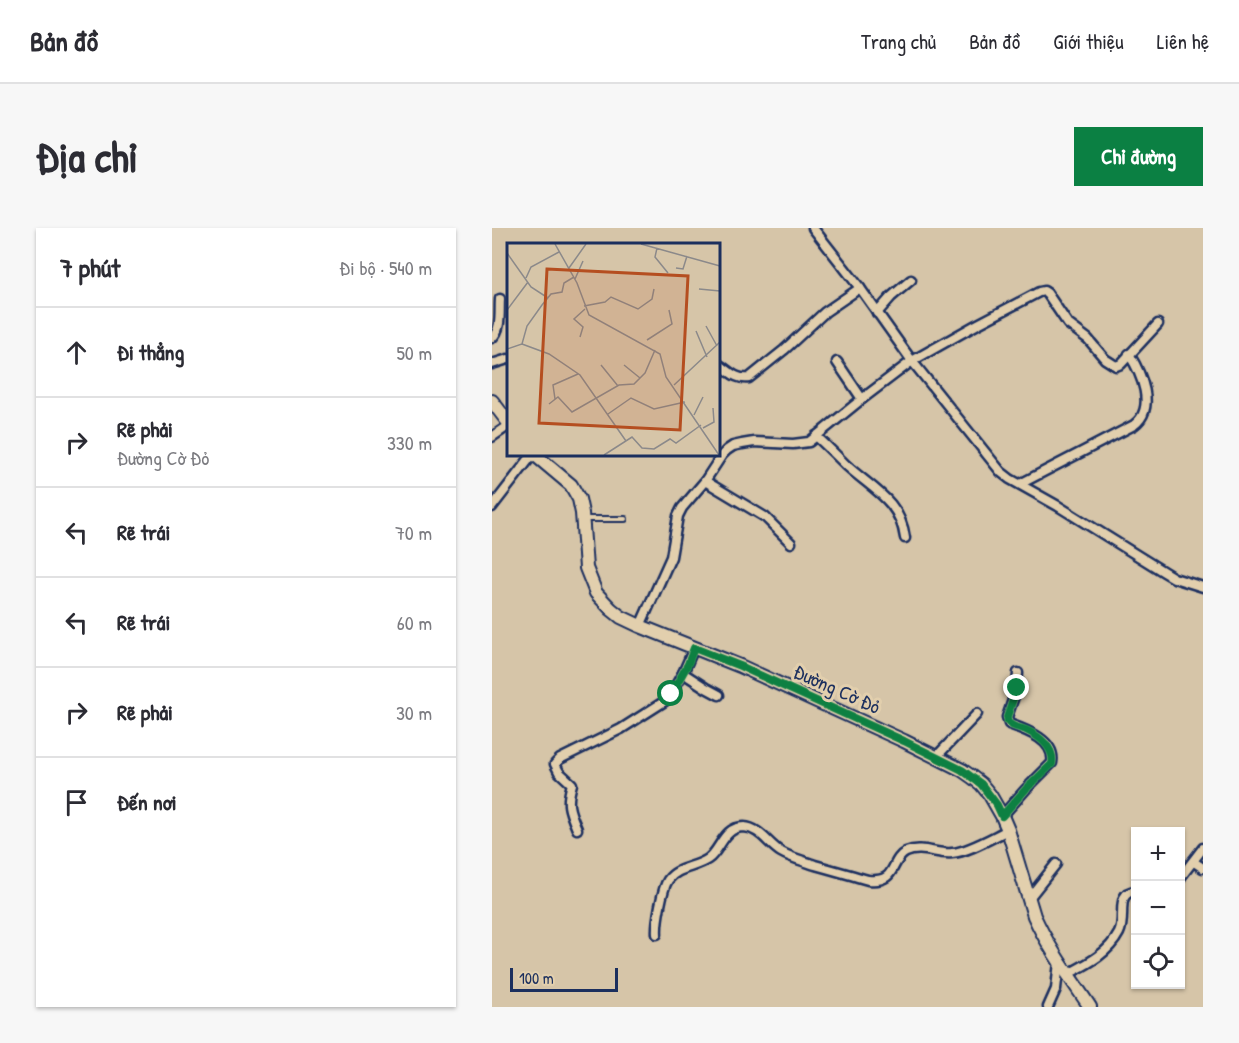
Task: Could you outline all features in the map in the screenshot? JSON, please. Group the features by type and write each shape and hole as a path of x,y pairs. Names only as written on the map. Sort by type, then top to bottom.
{"main road":[{"path":"492,401 507,423"},
{"name":"Đường Cờ Đỏ","path":"536,456 571,485 579,499 583,519 586,568 596,593 621,617 740,666 936,757 962,770 981,784 997,805 1008,830 1040,929 1090,1007"}],"street":[{"path":"813,228 860,288 912,361 994,464 1010,479 1174,578 1203,587"},
{"path":"878,313 891,297 911,280"},
{"path":"720,365 742,379 749,378 784,350 825,312 860,288"},
{"path":"640,626 671,557 678,516 682,508 705,481 722,455 733,446 754,442 802,444 809,442 912,361 1042,291 1047,293 1068,324 1088,339 1116,366 1121,364 1158,324"},
{"path":"492,338 499,329 500,299"},
{"path":"1020,484 1141,420 1146,403 1143,383 1129,354"},
{"path":"492,364 507,359"},
{"path":"837,362 862,399"},
{"path":"492,437 507,425"},
{"path":"816,436 888,501 900,516 905,538"},
{"path":"492,507 532,456"},
{"path":"705,481 765,517 792,543"},
{"path":"577,829 568,802 572,784 555,764 560,759 621,729 665,701 683,673 694,648"},
{"path":"683,673 719,695"},
{"path":"1002,816 1052,764 1053,760 1050,750 1041,740 1007,721 1017,688 1018,673"},
{"path":"936,757 977,714"},
{"path":"657,934 664,887 667,881 678,872 710,858 726,835 734,829 751,828 759,832 781,852 796,859 876,881 889,875 905,853 924,849 939,853 954,853 1008,830"},
{"path":"1185,872 1203,848"},
{"path":"1194,862 1203,868"},
{"path":"1029,898 1056,864"},
{"path":"1068,974 1095,959 1113,942 1122,926 1123,898 1131,891"},
{"path":"1048,1007 1056,989 1059,961"}],"lane":[{"path":"583,519 624,519"}],"route":[{"path":"671,694 694,648 740,666 962,770 981,784 997,805 1002,816 1052,764 1053,760 1050,750 1041,740 1007,721 1017,688"}]}
